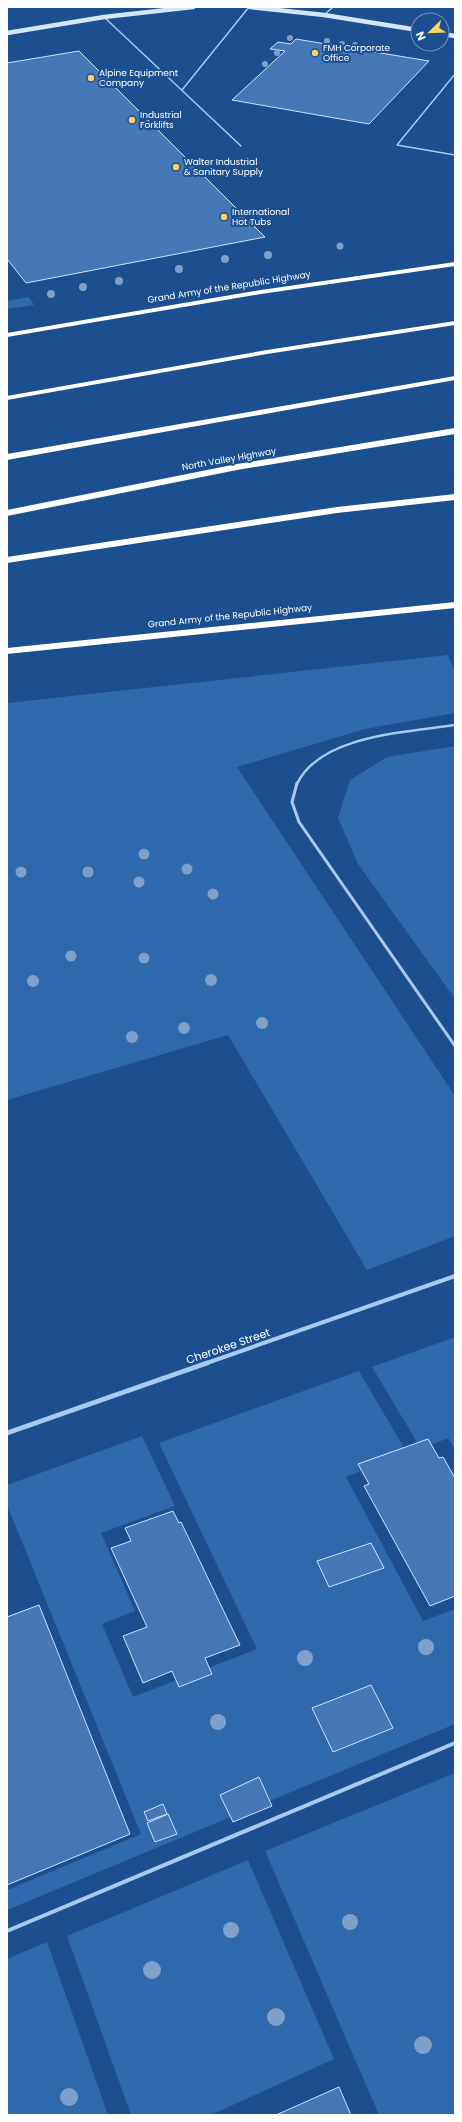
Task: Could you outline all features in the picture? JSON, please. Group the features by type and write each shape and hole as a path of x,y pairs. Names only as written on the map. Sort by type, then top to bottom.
{"highway":[{"name":"Grand Army of the Republic Highway","path":"7,335 254,294 455,264"},
{"path":"7,398 267,352 455,323"},
{"path":"7,457 201,421 455,378"},
{"name":"North Valley Highway","path":"7,513 237,467 455,431"},
{"path":"7,560 336,510 455,497"},
{"name":"Grand Army of the Republic Highway","path":"7,651 198,630 455,605"}],"street":[{"path":"7,32 104,17 193,7"},
{"path":"250,7 324,15 410,29"},
{"name":"Cherokee Street","path":"7,1432 455,1276"}],"lane":[{"path":"182,90 250,7"},
{"path":"324,15 332,7"},
{"path":"104,17 241,146"},
{"path":"455,74 397,145 455,155"},
{"path":"455,725 358,741 331,750 310,764 305,770 296,782 292,801 299,822 455,1046"},
{"path":"7,1930 455,1743"}],"shaded area":[{"path":"29,297 34,305 7,309 7,301"},
{"path":"448,655 455,672 455,713 365,729 237,767 455,1096 455,1236 367,1270 228,1035 7,1100 7,703"},
{"path":"455,746 455,999 358,864 338,818 350,780 387,757"},
{"path":"455,1337 455,1450 448,1438 421,1449 372,1367"},
{"path":"359,1371 407,1453 346,1477 423,1621 455,1609 455,1724 7,1910 7,1890 141,1834 7,1505 7,1485 142,1436 175,1506 101,1533 135,1611 102,1624 133,1697 257,1649 159,1443"},
{"path":"455,1773 455,2115 379,2115 265,1851"},
{"path":"248,1860 334,2059 211,2115 131,2115 67,1936"},
{"path":"47,1942 108,2115 7,2115 7,1959"}],"building":[{"path":"296,39 429,61 369,124 232,100 285,51 270,49 278,42 291,44"},
{"path":"79,51 265,237 26,283 7,259 7,63"},
{"path":"428,1439 439,1458 443,1457 455,1478 455,1596 430,1606 364,1486 369,1484 358,1464"},
{"path":"173,1511 179,1523 181,1522 240,1645 205,1658 212,1674 179,1687 172,1671 143,1683 123,1636 147,1627 111,1548 131,1541 125,1528"},
{"path":"371,1543 384,1568 329,1587 317,1561"},
{"path":"39,1605 130,1834 7,1885 7,1617"},
{"path":"371,1685 393,1728 333,1752 312,1708"},
{"path":"259,1777 272,1806 233,1822 220,1795"},
{"path":"163,1804 167,1814 148,1821 144,1812"},
{"path":"168,1814 177,1834 155,1842 147,1823"},
{"path":"339,2087 351,2115 276,2115"}],"place":[{"name":"FMH Corporate Office","path":"315,53"},
{"name":"Alpine Equipment Company","path":"91,78"},
{"name":"Industrial Forklifts","path":"132,120"},
{"name":"Walter Industrial & Sanitary Supply","path":"176,167"},
{"name":"International Hot Tubs","path":"224,217"}]}
